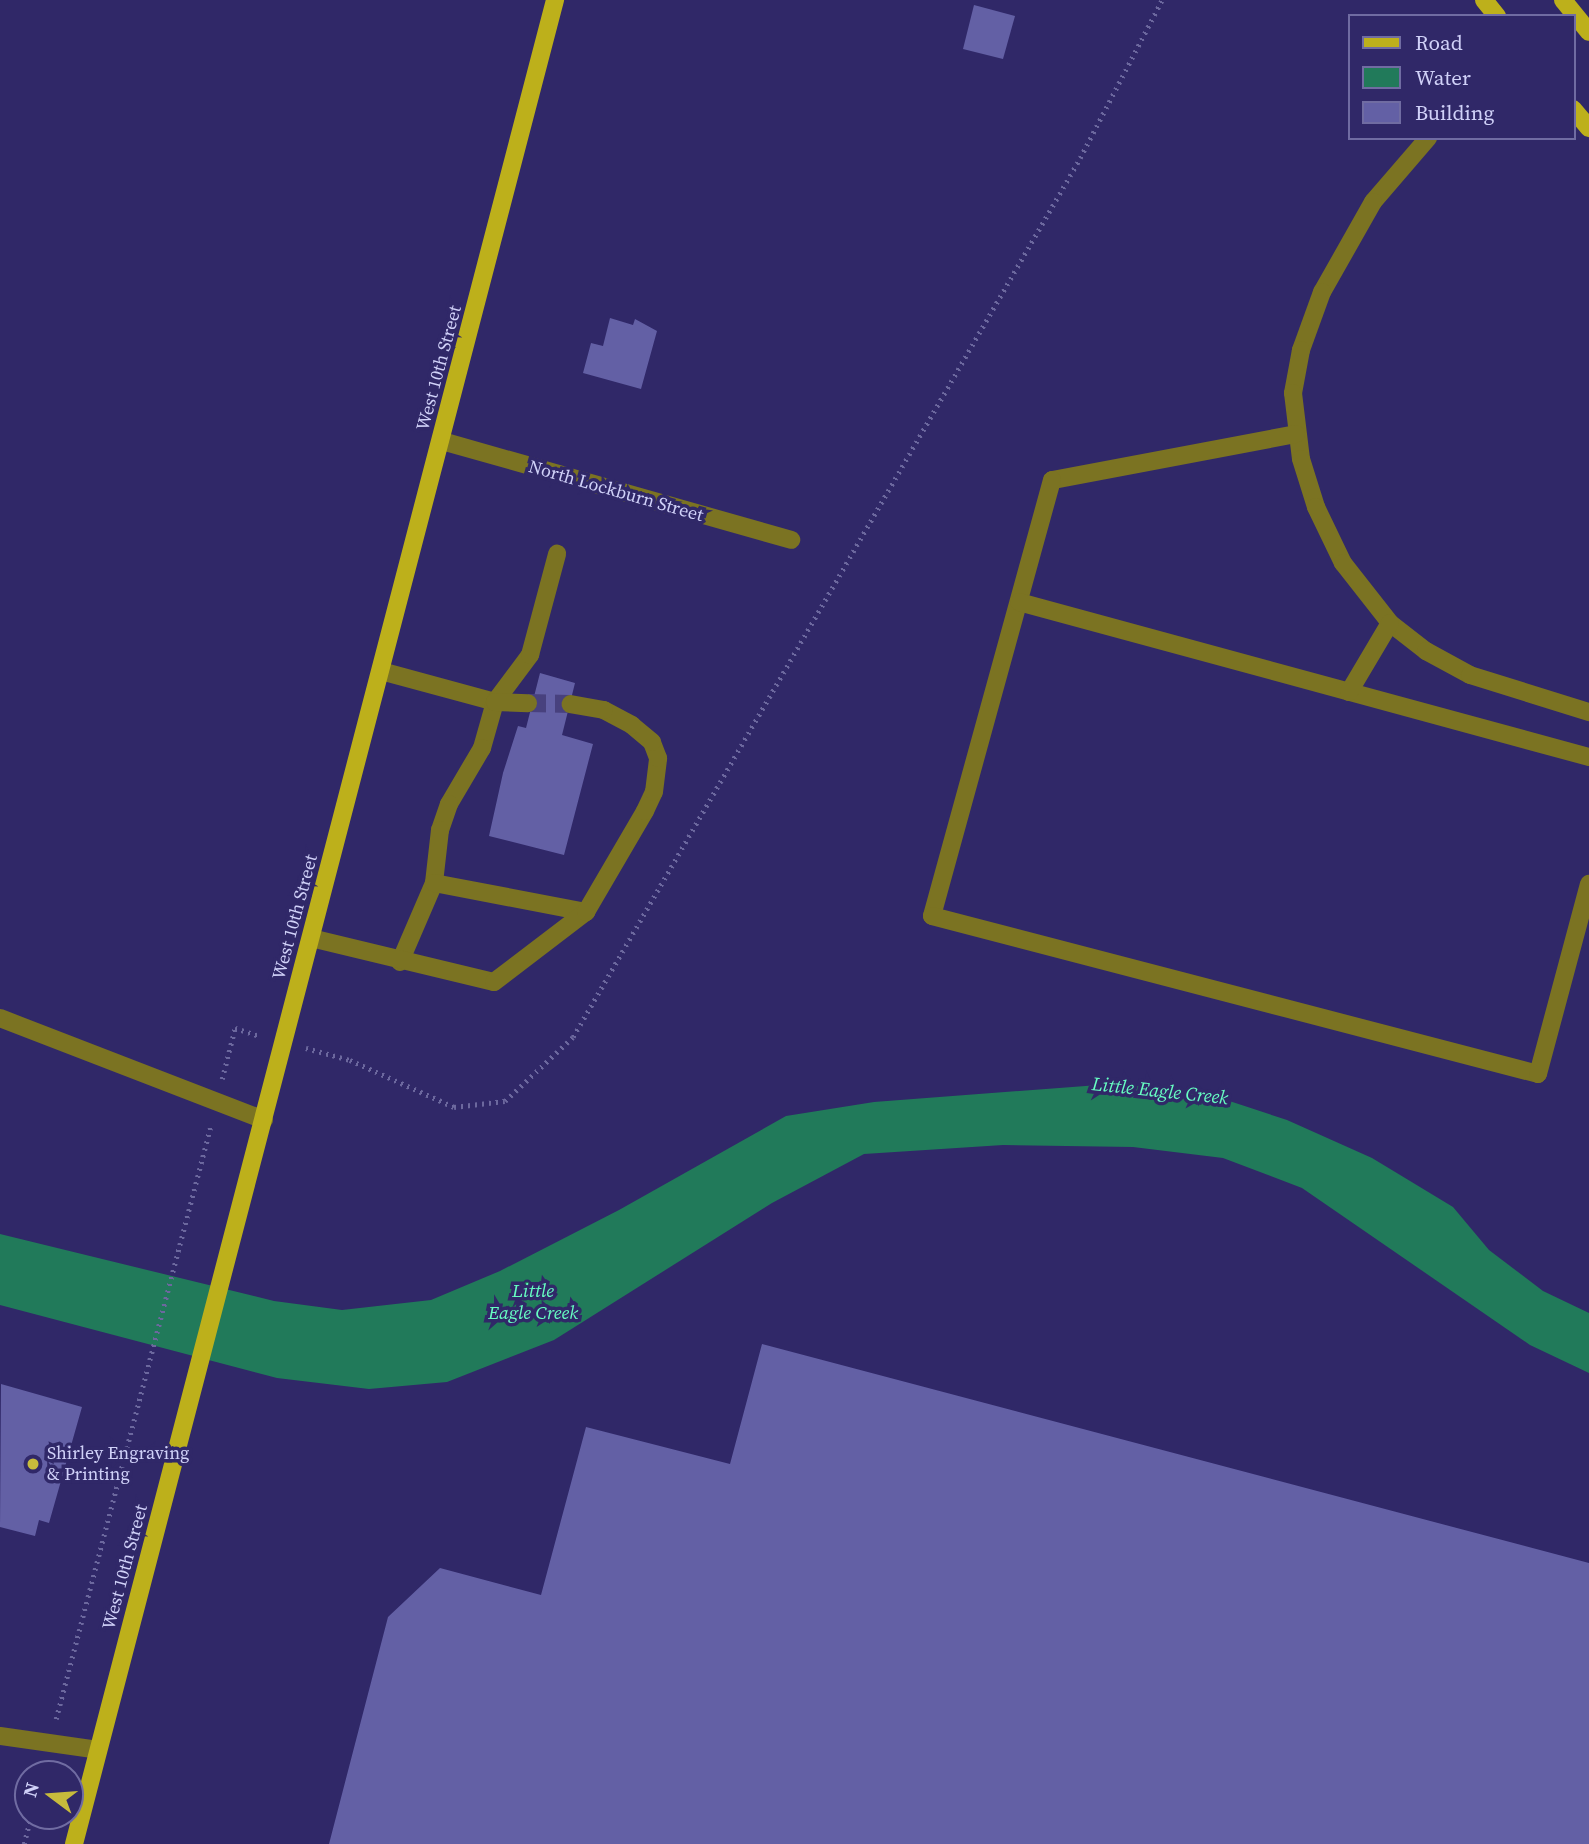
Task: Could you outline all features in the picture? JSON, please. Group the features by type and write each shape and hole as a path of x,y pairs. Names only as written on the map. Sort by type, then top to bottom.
{"main road":[{"name":"West 10th Street","path":"74,1844 555,0"},
{"path":"1484,0 1495,14"},
{"path":"1575,20 1589,32"},
{"path":"1575,111 1589,128"}],"street":[{"path":"1426,140 1373,202 1322,292 1296,370 1296,434 1310,490 1328,535 1350,575 1390,623 1426,651 1471,675 1589,712"},
{"path":"1296,434 1052,480 932,916 1538,1074 1589,884"},
{"name":"North Lockburn Street","path":"442,441 791,540"},
{"path":"400,962 434,883 440,830 457,787 482,748 495,702 530,655 557,554"},
{"path":"1018,602 1589,757"},
{"path":"1349,692 1390,623"},
{"path":"381,671 495,702 528,703"},
{"path":"311,938 400,962 494,982 586,912 650,802 658,758 652,742 632,726 604,710 571,704"},
{"path":"434,883 586,912"},
{"path":"0,1018 264,1120"},
{"path":"0,1736 98,1750"}],"path":[{"path":"330,1054 454,1107 505,1101 573,1037 1080,158 1162,0"},
{"path":"50,1743 128,1434 202,1165"}],"water":[{"name":"Little Eagle Creek","path":"1112,1084 1199,1091 1287,1120 1372,1158 1453,1207 1489,1250 1543,1291 1589,1313 1589,1373 1530,1345 1302,1188 1223,1158 1133,1147 1003,1145 864,1154 772,1203 554,1340 447,1382 369,1389 277,1378 0,1305 0,1234 274,1301 342,1310 431,1300 500,1271 619,1210 786,1116 874,1102"}],"building":[{"path":"974,5 1015,16 1003,59 963,49"},
{"path":"610,318 633,325 635,319 657,331 641,389 583,373 591,343 603,346"},
{"path":"540,673 575,683 562,735 593,744 564,855 489,836 503,773 518,726 526,728"},
{"path":"762,1344 1589,1563 1589,1844 329,1844 388,1617 440,1568 541,1595 586,1427 730,1464"},
{"name":"Shirley Engraving & Printing","path":"1,1384 82,1407 49,1523 39,1520 35,1536 0,1527"}],"tunnel":[{"path":"528,703 571,704"}],"place":[{"name":"Shirley Engraving & Printing","path":"33,1464"}]}
